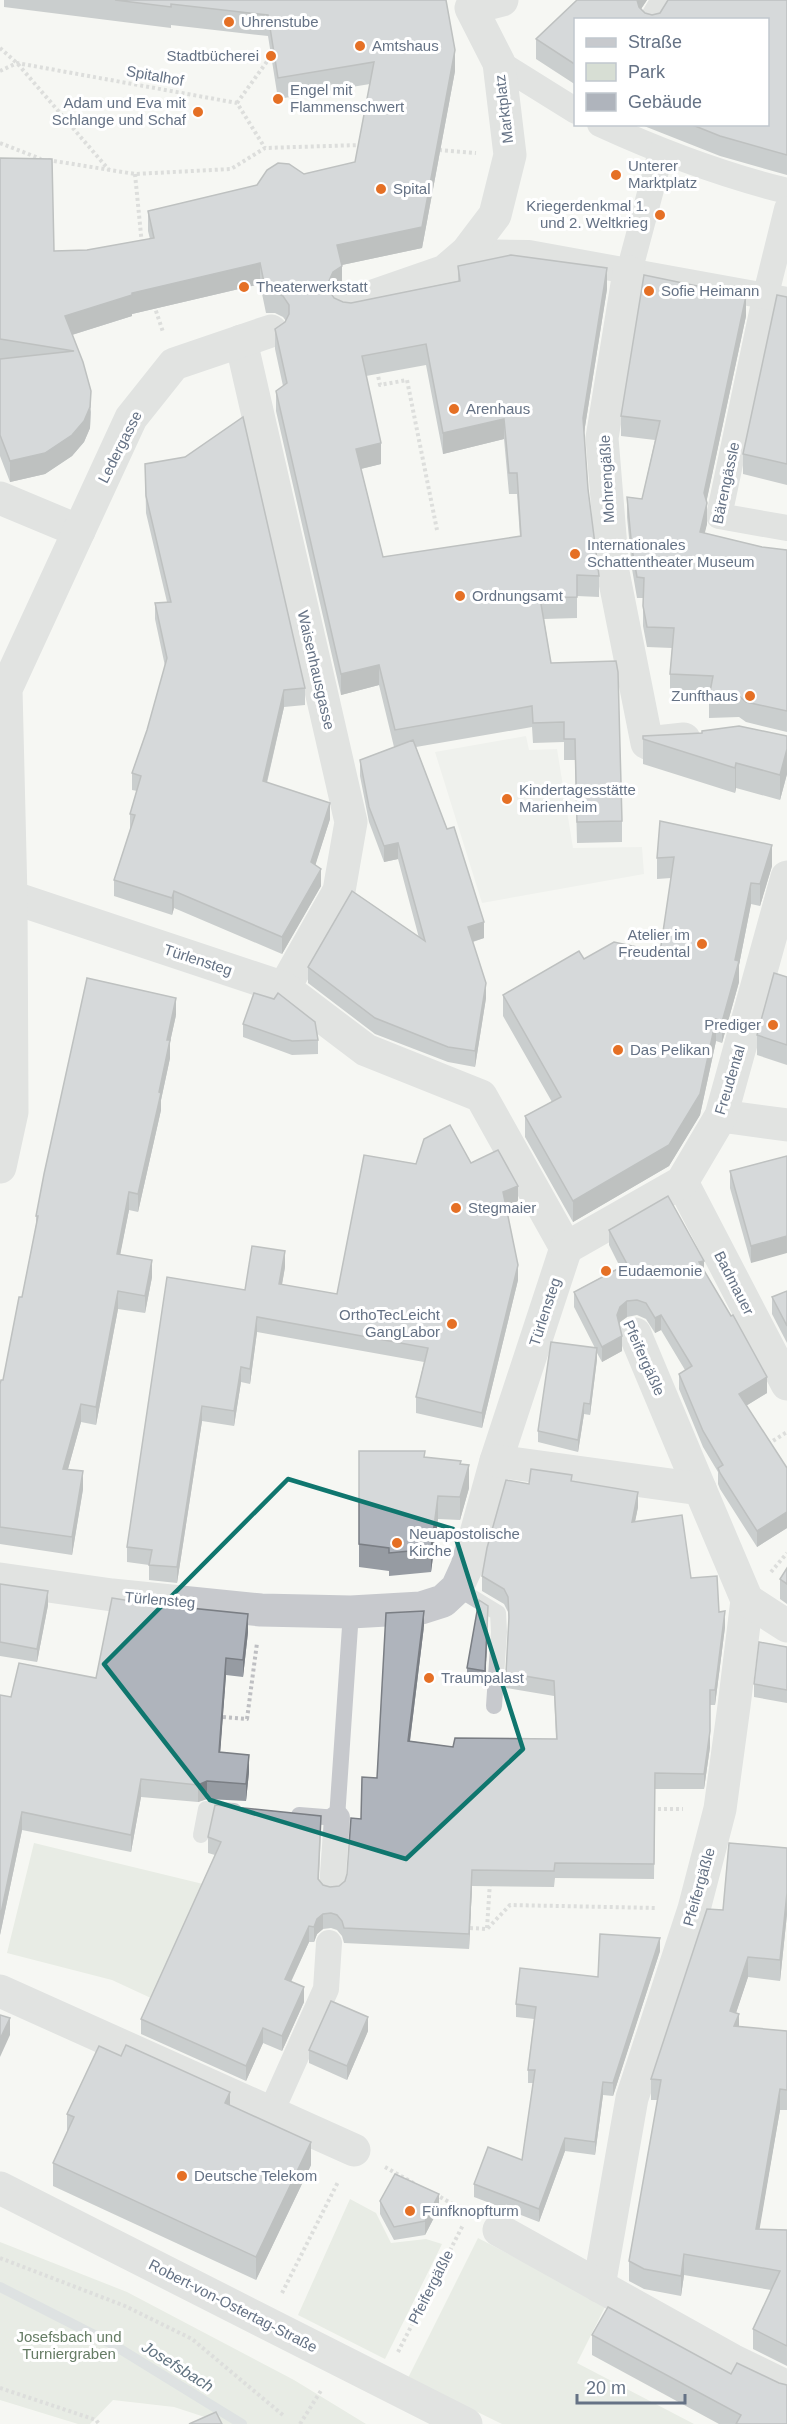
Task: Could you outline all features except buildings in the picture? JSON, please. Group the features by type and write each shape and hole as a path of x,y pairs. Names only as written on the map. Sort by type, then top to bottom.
{"street":[{"path":"653,18 664,0"},
{"name":"Marktplatz","path":"346,305 446,271 467,252 495,214 510,155 499,63 481,3"},
{"name":"Marktplatz","path":"499,63 574,110"},
{"path":"604,126 661,152 787,191"},
{"path":"629,272 661,152"},
{"path":"467,252 529,253 776,299 787,209"},
{"name":"Mohrengäßle","path":"629,272 602,438 613,572 647,743 711,736"},
{"name":"Bärengässle","path":"776,299 719,516 787,528"},
{"name":"Waisenhausgasse","path":"174,364 256,336 351,822 339,891 284,988"},
{"name":"Ledergasse","path":"0,1167 12,1112 5,897 3,733 6,689 131,418 174,364"},
{"path":"0,498 79,531"},
{"name":"Freudental","path":"566,1248 682,1182 721,1116 787,877"},
{"name":"Ledergasse","path":"0,953 5,897"},
{"name":"Türlensteg","path":"0,1579 112,1595 261,1610 351,1612 421,1608 443,1601 457,1588 467,1566 496,1461 566,1248 481,1096 366,1050 284,988 5,897"},
{"path":"721,1116 787,1125"},
{"name":"Badmauer","path":"682,1182 787,1384"},
{"name":"Pfeifergäßle","path":"599,2286 632,2098 726,1810 747,1600 635,1334"},
{"path":"496,1461 700,1489"},
{"path":"747,1600 787,1626"},
{"path":"332,1888 337,1818"},
{"path":"271,2112 326,1989 328,1942"},
{"path":"0,1991 354,2150"},
{"name":"Robert-von-Ostertag-Straße","path":"0,2188 466,2424"},
{"path":"499,2230 732,2360 787,2387"}],"lane":[{"path":"457,1588 498,1613 499,1632 494,1706"},
{"path":"278,1814 337,1818 351,1612"},
{"path":"201,1835 206,1809 254,1812"}],"path":[{"path":"0,48 17,63 109,170"},
{"path":"265,148 237,103 271,56"},
{"path":"0,70 17,63"},
{"name":"Spitalhof","path":"17,63 237,103"},
{"path":"0,142 33,158 135,174 231,169 265,148 362,146"},
{"path":"439,150 476,153"},
{"path":"135,174 143,256"},
{"path":"152,301 174,364"},
{"path":"376,364 380,385 407,380 437,530"},
{"path":"768,1445 787,1432"},
{"path":"223,1718 247,1719 261,1610"},
{"path":"641,1809 726,1810"},
{"path":"487,1929 490,1874"},
{"path":"470,1928 487,1929 510,1905 694,1909"},
{"path":"266,2323 354,2150 417,2185"},
{"name":"Pfeifergäßle","path":"383,2382 469,2213 427,2190"},
{"path":"0,2258 125,2306 192,2339 284,2416"},
{"path":"0,2388 96,2420 99,2424"},
{"path":"300,2424 318,2395"}],"highlighted area":[{"path":"288,1479 453,1529 523,1749 406,1859 210,1800 104,1664"}],"shaded area":[{"name":"Kindertagesstätte Marienheim","path":"526,736 529,750 557,749 573,848 642,847 644,874 482,903 435,752"}],"green space":[{"path":"34,1843 203,1884 153,1999 112,1980 7,1953"},
{"path":"350,2199 376,2213 391,2243 426,2239 442,2244 385,2359 298,2315"},
{"path":"478,2238 606,2305 577,2363 694,2424 502,2424 408,2378"},
{"name":"Josefsbach und Turniergraben","path":"0,2242 127,2292 294,2380 366,2424 218,2424 217,2421 174,2407 113,2400 90,2424 78,2424 0,2400"}],"waterway":[{"name":"Josefsbach","path":"0,2287 112,2344 242,2424"}],"place":[{"name":"Uhrenstube","path":"229,22"},
{"name":"Amtshaus","path":"360,46"},
{"name":"Stadtbücherei","path":"271,56"},
{"name":"Engel mit Flammenschwert","path":"278,99"},
{"name":"Adam und Eva mit Schlange und Schaf","path":"198,112"},
{"name":"Unterer Marktplatz","path":"616,175"},
{"name":"Spital","path":"381,189"},
{"name":"Kriegerdenkmal 1. und 2. Weltkrieg","path":"660,215"},
{"name":"Theaterwerkstatt","path":"244,287"},
{"name":"Sofie Heimann","path":"649,291"},
{"name":"Arenhaus","path":"454,409"},
{"name":"Internationales Schattentheater Museum","path":"575,554"},
{"name":"Ordnungsamt","path":"460,596"},
{"name":"Zunfthaus","path":"750,696"},
{"name":"Kindertagesstätte Marienheim","path":"507,799"},
{"name":"Atelier im Freudental","path":"702,944"},
{"name":"Prediger","path":"773,1025"},
{"name":"Das Pelikan","path":"618,1050"},
{"name":"Stegmaier","path":"456,1208"},
{"name":"Eudaemonie","path":"606,1271"},
{"name":"OrthoTecLeicht GangLabor","path":"452,1324"},
{"name":"Neuapostolische Kirche","path":"397,1543"},
{"name":"Traumpalast","path":"429,1678"},
{"name":"Deutsche Telekom","path":"182,2176"},
{"name":"Fünfknopfturm","path":"410,2211"}]}
